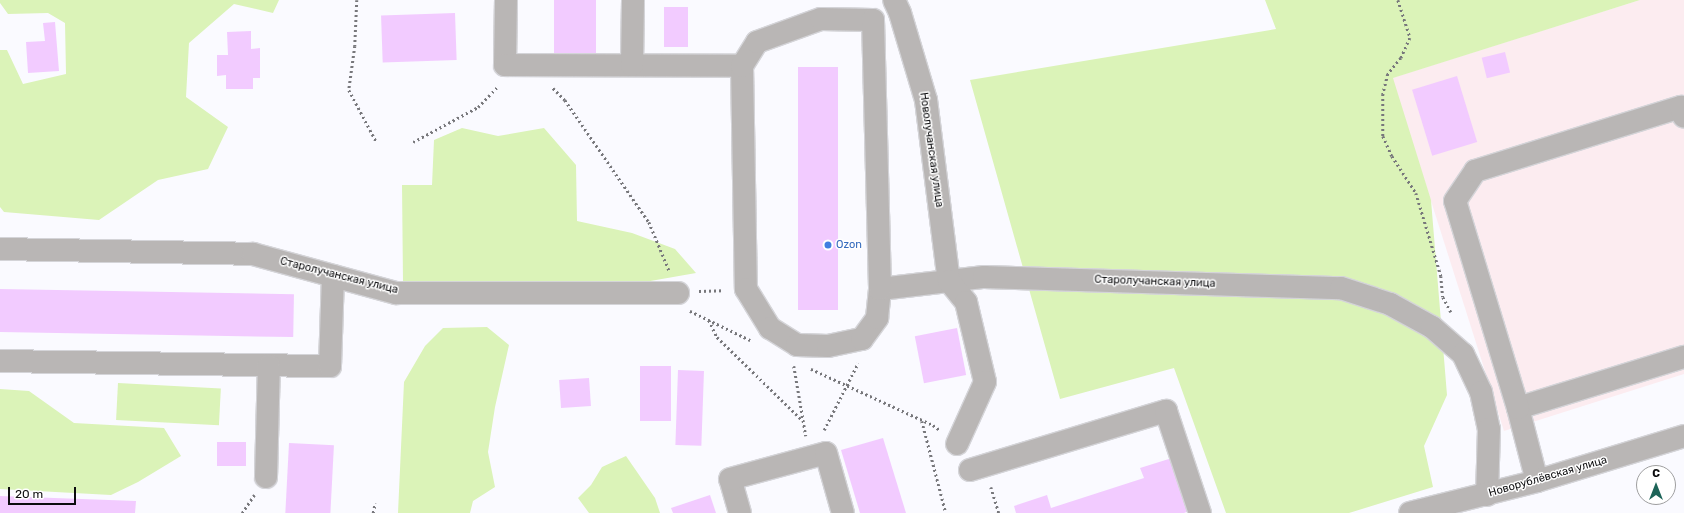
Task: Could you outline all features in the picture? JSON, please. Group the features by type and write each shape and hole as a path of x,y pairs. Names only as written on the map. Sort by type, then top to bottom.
{"street":[{"path":"506,0 505,65 742,66"},
{"path":"632,65 633,0"},
{"path":"873,20 880,289 876,318 862,339 828,346 797,345 770,328 746,290 742,66 757,42 821,19 873,20 897,6"},
{"name":"Новолучанская улица","path":"897,6 926,100 949,281"},
{"path":"1537,481 1518,408 1455,201 1474,171 1683,110"},
{"name":"Старолучанская улица","path":"0,249 253,254 396,292 683,301"},
{"path":"0,361 330,366 333,276"},
{"name":"Старолучанская улица","path":"880,289 984,277 1341,288 1390,304 1432,327 1463,354 1481,392 1489,429 1487,495"},
{"path":"949,281 966,302 985,382 958,444"},
{"path":"1518,408 1684,357"},
{"path":"266,477 269,366"},
{"path":"977,468 1166,411 1200,513"},
{"name":"Новорублёвская улица","path":"1411,513 1487,495 1537,481 1684,436"},
{"path":"740,513 730,479 826,453 843,513"}],"path":[{"path":"356,0 355,46 349,90 376,141"},
{"path":"1398,0 1410,38 1402,58 1388,74 1383,94 1383,136 1392,156 1416,193 1441,276 1443,297 1454,316"},
{"path":"413,142 478,107 524,65 566,100 649,222 683,301 709,320 751,341"},
{"path":"709,320 717,337 803,420"},
{"path":"810,458 861,357 862,339"},
{"path":"799,364 792,361 810,458"},
{"path":"806,367 933,425 958,444"},
{"path":"921,420 946,513"},
{"path":"977,468 999,513"},
{"path":"373,513 375,503"}],"shaded area":[{"path":"1640,0 1684,0 1684,374 1504,431 1392,78"}],"green space":[{"path":"0,0 279,0 273,13 234,4 189,43 186,97 228,127 208,169 158,180 99,220 4,212 0,207 0,50 7,50 23,84 66,74 65,23 48,13 8,14 0,3"},
{"path":"1265,0 1640,0 1393,78 1431,200 1447,395 1424,446 1433,487 1349,513 1226,513 1174,368 1060,399 970,80 1276,29"},
{"path":"462,128 498,136 544,128 576,165 577,221 632,233 675,249 696,273 639,283 403,283 402,185 432,185 434,140"},
{"path":"487,327 509,345 495,407 488,452 495,487 473,501 470,513 398,513 404,382 425,346 443,328"},
{"path":"118,383 221,388 219,425 116,420"},
{"path":"0,389 29,391 74,423 164,428 181,456 138,482 111,495 0,489"},
{"path":"626,456 655,498 660,513 589,513 578,498 591,485 602,467"}],"building":[{"path":"554,0 596,0 596,58 554,58"},
{"path":"664,7 688,7 688,47 664,47"},
{"path":"455,13 457,60 383,63 381,16"},
{"path":"55,22 59,71 28,73 26,42 45,41 43,23"},
{"path":"251,31 251,49 260,48 260,78 253,78 253,89 226,89 226,75 217,76 217,55 228,55 227,32"},
{"path":"1505,52 1510,72 1487,78 1482,58"},
{"path":"798,67 838,67 838,310 798,310"},
{"path":"1457,76 1477,142 1432,156 1412,90"},
{"path":"0,289 294,294 293,337 0,332"},
{"path":"957,328 966,375 924,383 915,336"},
{"path":"640,366 671,366 671,421 640,421"},
{"path":"678,370 704,371 701,446 675,445"},
{"path":"589,378 591,406 561,408 559,380"},
{"path":"883,438 906,513 860,513 841,450"},
{"path":"217,442 246,442 246,466 217,466"},
{"path":"289,443 334,445 330,513 285,513"},
{"path":"1172,458 1189,511 1184,513 1016,513 1014,506 1047,495 1051,508 1144,478 1140,468"},
{"path":"710,495 716,513 673,513 671,508"},
{"path":"0,496 136,501 135,513 0,513"}],"place":[{"name":"Ozon","path":"828,245"}]}
